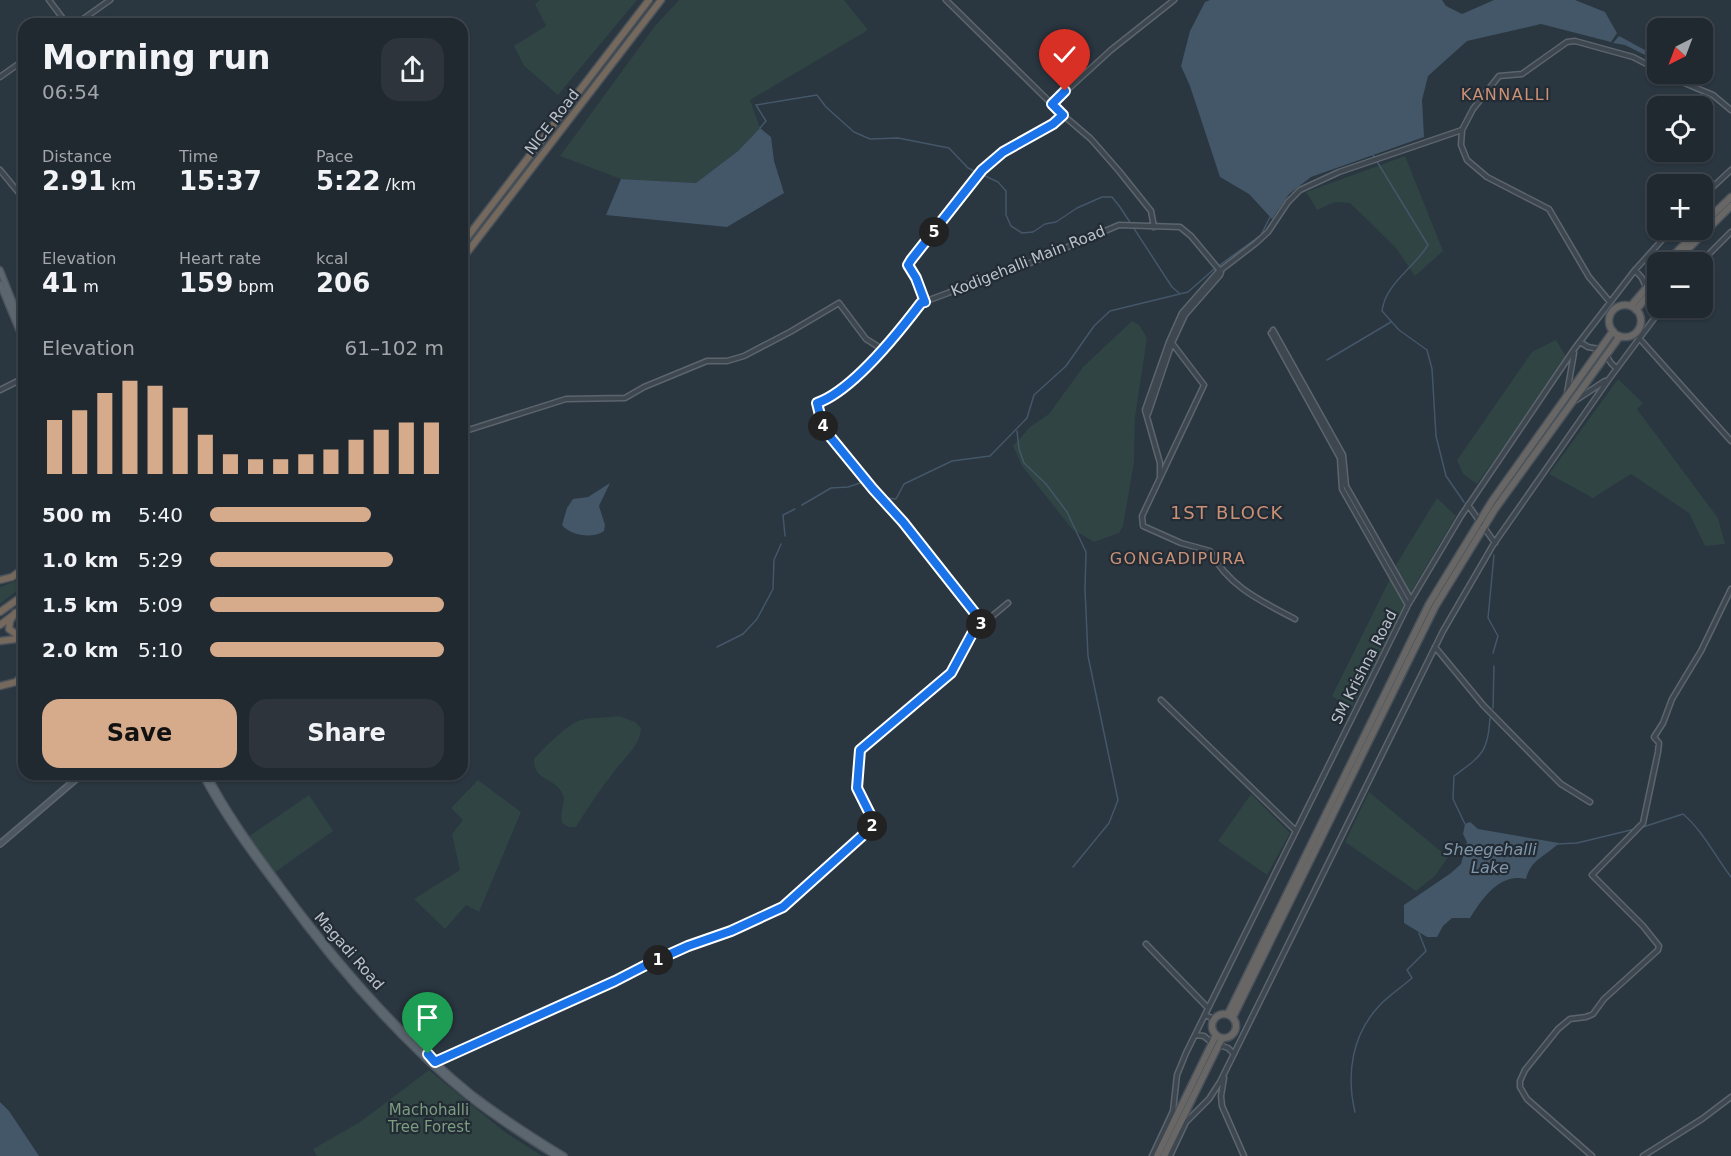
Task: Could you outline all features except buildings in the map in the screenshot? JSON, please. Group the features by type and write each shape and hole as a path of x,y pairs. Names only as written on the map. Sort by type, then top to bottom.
{"highway":[{"name":"NICE Road","path":"468,236 649,0"},
{"name":"NICE Road","path":"468,252 661,0"},
{"path":"1713,214 1731,197"},
{"path":"1685,252 1731,206"},
{"path":"1677,252 1688,240"},
{"path":"1633,308 1647,294"},
{"path":"1621,305 1633,308 1641,320 1639,328 1630,336 1620,336 1613,331 1609,323 1612,312 1621,305"},
{"path":"1230,1016 1434,607 1481,524 1568,401 1613,331"},
{"path":"1568,401 1620,336"},
{"path":"0,582 18,572"},
{"path":"0,582 18,577"},
{"path":"0,612 18,599"},
{"path":"0,625 18,611"},
{"path":"15,613 10,621 9,629 16,634 18,633"},
{"path":"0,641 18,638"},
{"path":"0,686 18,680"},
{"path":"1221,1014 1230,1016 1236,1024 1235,1031 1230,1037 1219,1036 1212,1026 1214,1019 1221,1014"},
{"path":"1157,1156 1219,1036"},
{"path":"1164,1156 1215,1044"}],"main road":[{"path":"0,270 18,315"},
{"path":"0,284 18,328"},
{"path":"0,844 75,780"},
{"name":"Magadi Road","path":"206,780 234,828 296,913 376,1007 470,1097 556,1156"},
{"name":"Magadi Road","path":"210,780 237,826 310,924 434,1063 488,1106 564,1156"}],"street":[{"path":"49,0 62,18"},
{"path":"84,18 110,0"},
{"path":"946,0 1063,115 1091,139 1151,211 1154,227 1180,227 1191,236 1220,271"},
{"path":"1052,104 1111,50 1174,0"},
{"path":"1610,302 1589,277 1549,209 1487,177 1467,160 1461,145 1462,130 1473,109 1499,75 1522,74 1567,42 1575,40 1633,57 1647,64"},
{"path":"0,77 18,64"},
{"path":"1687,84 1713,95 1731,110"},
{"path":"925,302 916,278 908,265 982,170 1003,152 1053,124 1063,115"},
{"path":"1160,477 1160,464 1145,410 1182,313 1217,273 1268,232 1288,202 1300,190 1339,172 1462,130"},
{"path":"0,170 18,192"},
{"path":"1713,187 1731,170"},
{"name":"Kodigehalli Main Road","path":"982,622 903,522 852,465 822,423 817,403 837,392 882,350 921,303 979,279 1017,269 1057,250 1126,224 1154,227"},
{"path":"1711,252 1731,232"},
{"name":"SM Krishna Road","path":"1152,1156 1173,1112 1178,1070 1408,605 1468,505 1575,348 1635,270 1662,240"},
{"path":"1635,270 1647,284"},
{"path":"1148,415 1172,343 1185,315 1220,275 1220,271"},
{"path":"468,430 566,399 625,398 644,387 707,361 727,361 744,356 839,303 866,339 882,350"},
{"path":"1170,1156 1186,1122 1212,1095 1225,1072 1435,647 1494,543 1608,379 1654,318"},
{"path":"1408,605 1342,489 1340,458 1272,332 1343,455 1346,486 1411,600"},
{"path":"1639,338 1731,441"},
{"path":"1580,342 1588,347 1600,349"},
{"path":"1172,343 1204,385 1142,516 1143,526 1181,543 1209,551 1216,564 1245,592 1295,619"},
{"path":"1568,401 1575,348"},
{"path":"1606,354 1617,368"},
{"path":"1568,401 1608,379"},
{"path":"0,390 18,381"},
{"path":"1468,505 1494,543"},
{"path":"1593,1156 1527,1099 1520,1087 1520,1081 1525,1070 1558,1029 1570,1019 1593,1014 1604,999 1658,950 1659,946 1643,926 1592,875 1643,824 1658,752 1659,742 1654,737 1663,723 1672,699 1706,641 1731,589"},
{"path":"434,1063 688,946 731,931 783,907 872,827 873,820 857,788 860,750 951,673 973,632 982,622 1008,603"},
{"path":"1435,647 1483,705 1532,755 1562,784 1590,802"},
{"path":"1161,700 1296,831"},
{"path":"1146,944 1208,1008"},
{"path":"1205,1015 1214,1019"},
{"path":"1195,1035 1204,1036 1215,1044 1228,1048 1234,1054"},
{"path":"1225,1072 1221,1096 1222,1106 1244,1156"},
{"path":"1643,1156 1702,1119 1731,1097"}],"green space":[{"path":"540,0 637,0 558,95 524,66 514,46 546,26 535,4"},
{"path":"679,0 844,0 868,30 750,100 760,128 738,151 696,183 621,179 560,156 655,26"},
{"path":"1405,156 1443,251 1415,276 1396,248 1350,203 1335,202 1317,210 1306,192"},
{"path":"1132,321 1139,325 1147,338 1135,417 1134,462 1123,526 1119,533 1094,542 1072,529 1022,466 1013,446 1030,427 1049,414 1083,367"},
{"path":"1556,340 1567,358 1477,484 1463,474 1457,460 1532,352"},
{"path":"1618,379 1643,403 1637,409 1718,518 1725,544 1705,546 1689,513 1631,474 1593,498 1549,474"},
{"path":"1437,498 1456,516 1410,594 1394,568"},
{"path":"1390,579 1405,605 1351,710 1332,696"},
{"path":"18,580 18,590 0,604 0,587"},
{"path":"619,716 635,722 641,728 638,740 576,827 569,827 562,823 564,801 560,789 537,772 534,759 556,737 576,722 589,718"},
{"path":"478,780 521,812 479,912 466,905 445,929 414,899 460,870 452,834 463,820 451,808"},
{"path":"1369,792 1448,857 1435,876 1416,891 1345,842"},
{"path":"1251,794 1290,833 1267,875 1218,841"},
{"path":"309,795 333,831 274,873 248,837"},
{"name":"Machohalli Tree Forest","path":"429,1070 506,1133 542,1156 317,1156 313,1149 360,1122"}],"water":[{"path":"1210,0 1442,0 1446,6 1462,14 1494,0 1575,0 1605,12 1617,33 1611,42 1541,24 1467,41 1428,76 1422,100 1424,137 1311,177 1289,194 1272,219 1249,194 1220,177 1190,86 1181,66 1190,31 1205,2"},
{"path":"1619,36 1647,51 1647,56 1625,45 1613,43"},
{"path":"760,128 771,137 774,161 784,193 727,227 606,215 621,179 696,183 738,151"},
{"path":"610,483 599,506 605,525 604,531 588,536 571,532 562,525 567,508 573,499 588,497"},
{"name":"Sheegehalli Lake","path":"1470,822 1478,829 1559,843 1531,867 1526,879 1516,878 1500,883 1486,895 1470,918 1452,918 1443,926 1437,937 1427,937 1404,923 1404,905 1461,864 1467,842 1463,834 1465,824"},
{"path":"0,1102 9,1111 39,1156 0,1156"}],"waterway":[{"path":"760,128 766,121 756,105 817,95 826,107 854,132 870,139 898,138 949,148 968,168 998,182 1006,191 1006,215 1011,226 1022,233 1033,232 1045,224 1056,222 1077,208 1102,197 1112,197 1172,287 1179,293"},
{"path":"1373,155 1428,245 1394,284 1384,301 1382,311 1399,330 1427,350 1432,369 1436,436 1446,476 1464,502"},
{"path":"869,480 886,498 896,499 904,484 952,461 990,456 1027,418 1034,395 1066,366 1094,326 1110,311 1188,292 1213,270 1261,235 1270,217"},
{"path":"1327,360 1391,322"},
{"path":"1017,431 1019,449 1024,463 1046,484 1067,512 1086,552 1088,656 1118,800 1109,823 1073,867"},
{"path":"802,505 831,488 848,487 863,482"},
{"path":"785,536 783,515 795,509"},
{"path":"717,647 743,634 757,619 773,589 774,560 781,544"},
{"path":"1493,653 1498,636 1488,618 1494,555"},
{"path":"1493,708 1494,666"},
{"path":"1465,824 1453,799 1454,776 1481,753 1487,739 1490,718"},
{"path":"1640,828 1683,814 1703,836 1731,877"},
{"path":"1557,844 1577,843 1635,829"},
{"path":"1355,1112 1351,1083 1357,1042 1370,1017 1379,1006 1412,978 1407,970 1426,951 1419,933"}],"district":[{"name":"KANNALLI","path":"1506,94"},
{"name":"1ST BLOCK","path":"1227,513"},
{"name":"GONGADIPURA","path":"1178,558"}],"route":[{"path":"428,1054 435,1062 688,946 731,931 783,907 837,856 872,827 873,820 857,788 860,750 951,673 973,632 982,622 903,522 852,465 828,434 822,423 817,403 837,392 873,360 921,303 925,302 916,278 908,265 911,260 982,170 1003,152 1053,124 1063,115 1052,104 1065,91"}]}
